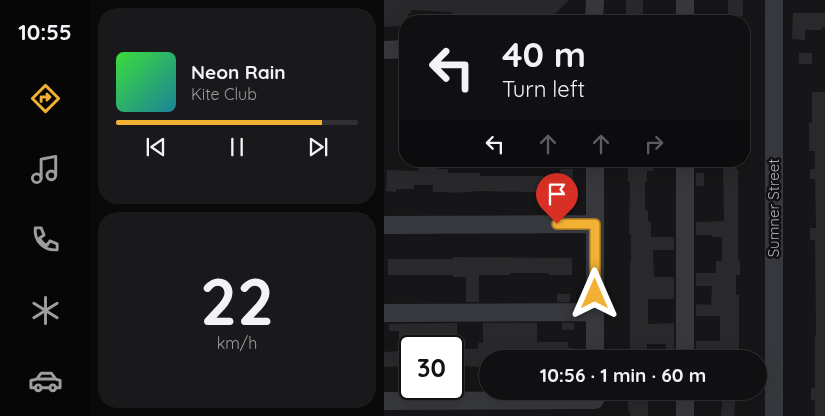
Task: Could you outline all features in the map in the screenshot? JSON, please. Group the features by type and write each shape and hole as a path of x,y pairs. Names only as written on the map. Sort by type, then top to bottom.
{"street":[{"path":"594,0 594,15"},
{"path":"685,0 685,15"},
{"name":"Sumner Street","path":"774,0 774,416"},
{"path":"384,50 399,49"},
{"path":"595,167 595,350"},
{"path":"685,167 685,350"},
{"path":"384,225 595,224"},
{"path":"384,314 595,312"},
{"path":"685,400 685,416"},
{"path":"384,401 595,402"}],"building":[{"path":"384,0 569,0 554,15 453,15 452,12 411,10 408,15 399,15 399,26 384,27"},
{"path":"626,0 643,0 643,15 626,15"},
{"path":"728,0 743,0 743,15 728,15"},
{"path":"793,13 826,13 826,27 822,27 822,30 805,30 805,40 792,39"},
{"path":"799,53 812,53 812,64 799,64"},
{"path":"812,92 826,92 826,416 815,416 815,400 811,400 811,388 815,388 816,335 815,240 810,240 810,228 816,228 815,179 810,179 810,169 815,169 815,151 809,151 809,123 812,123"},
{"path":"418,167 438,167 438,169 448,169 448,173 480,173 480,176 553,176 560,175 560,169 573,169 573,193 480,191 450,193 433,192 433,185 414,185 414,189 396,189 396,192 386,191 387,170 418,171"},
{"path":"628,167 653,167 653,171 647,171 647,182 645,182 645,210 648,210 648,222 651,222 651,237 674,237 674,250 653,250 654,277 674,277 674,299 648,299 648,324 674,323 674,350 666,350 666,344 647,344 647,350 630,350 630,182 628,182"},
{"path":"723,167 736,167 738,169 738,261 740,261 740,275 736,275 736,295 739,295 739,350 696,350 696,341 720,341 720,316 696,316 696,304 711,305 712,286 696,286 696,273 716,273 716,261 722,261 722,237 696,235 696,222 724,221"},
{"path":"696,173 704,173 704,186 696,186"},
{"path":"453,257 572,258 572,275 510,273 510,275 479,275 479,302 466,302 466,277 453,277 453,275 388,275 388,259 453,259"},
{"path":"557,294 570,294 570,302 557,302"},
{"path":"457,323 457,335 399,335 399,331 389,331 389,324"},
{"path":"483,323 537,323 537,342 568,342 568,348 573,348 573,350 479,350 479,367 464,366 464,349 478,349 478,343 483,343"},
{"path":"562,323 574,323 574,330 562,330"},
{"path":"399,351 399,366 384,367 384,352"},
{"path":"628,400 648,400 648,416 630,416 630,411 628,411"},
{"path":"722,400 735,400 734,416 721,416"}],"route":[{"path":"557,224 595,224 595,294"}]}
